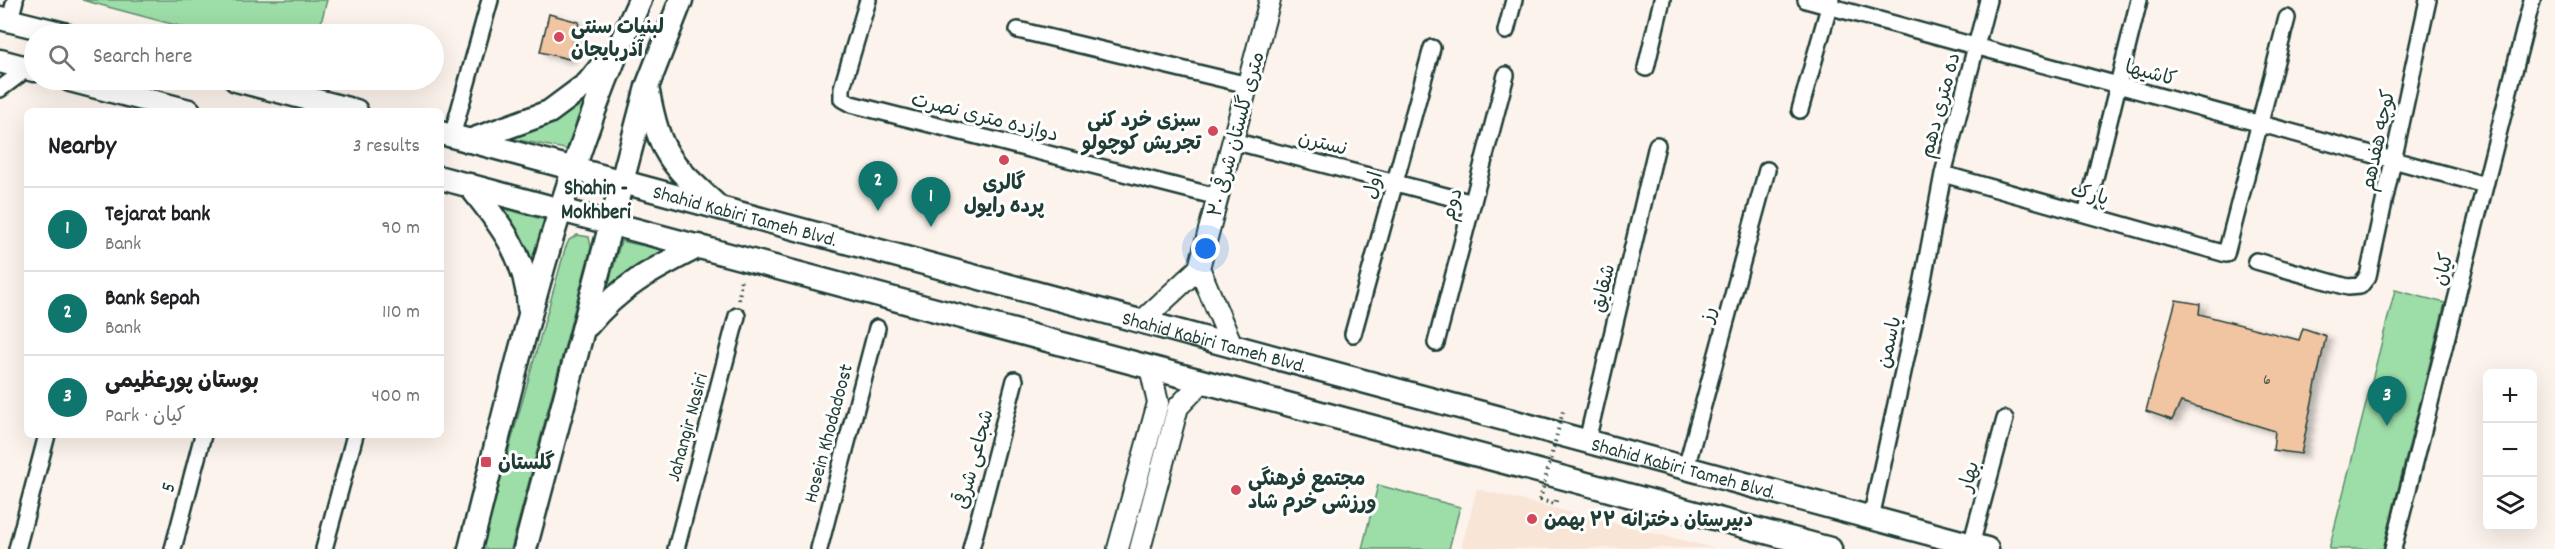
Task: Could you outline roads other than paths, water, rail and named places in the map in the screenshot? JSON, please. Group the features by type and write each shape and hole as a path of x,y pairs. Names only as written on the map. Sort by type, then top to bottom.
{"main road":[{"path":"470,549 530,316 574,168 619,45 640,0"},
{"path":"525,549 646,87 681,0"},
{"path":"8,13 37,24"},
{"path":"454,137 549,112 588,83 619,45"},
{"path":"0,61 24,67"},
{"path":"646,87 655,129 671,161 718,207"},
{"path":"108,90 177,108"},
{"path":"275,90 344,108"},
{"name":"Shahid Kabiri Tameh Blvd.","path":"454,137 1979,547"},
{"name":"Shahid Kabiri Tameh Blvd.","path":"444,179 1830,549"},
{"path":"468,185 502,227 514,247 528,289 530,316"},
{"path":"583,331 606,303 629,284 699,246"}],"street":[{"path":"454,137 490,0"},
{"name":"دوازده متری نصرت","path":"868,0 842,88 842,99 851,104 1218,197"},
{"name":"۲۰ متری گلستان شرقی","path":"1199,268 1270,0"},
{"path":"1506,31 1514,0"},
{"path":"1646,68 1662,0"},
{"name":"کاشیها","path":"1806,0 1830,3 1976,46 2485,185"},
{"name":"ده متری دهم","path":"1943,174 1988,0"},
{"path":"2086,214 2139,0"},
{"name":"کوچه هفدهم","path":"2256,261 2348,287 2361,286 2368,276 2428,0"},
{"name":"کیان","path":"2394,549 2532,0"},
{"path":"1800,110 1830,3"},
{"path":"2259,123 2287,18"},
{"path":"1018,30 1248,85"},
{"name":"اول","path":"1353,334 1432,48"},
{"path":"0,89 24,74"},
{"name":"دوم","path":"1436,344 1506,75"},
{"name":"پارک","path":"1943,174 2226,254 2259,123"},
{"name":"نسترن","path":"1233,141 1473,203"},
{"name":"شقایق","path":"1587,441 1658,145"},
{"name":"رز","path":"1686,468 1767,170"},
{"name":"یاسمن","path":"1871,518 1922,285 1943,174"},
{"path":"1142,321 1199,268 1232,345"},
{"name":"Jahangir Nasiri","path":"676,549 737,316"},
{"name":"Hosein Khodadoost","path":"819,549 877,328"},
{"path":"1118,549 1158,403 1150,367"},
{"name":"شجاعی شرقی","path":"971,549 1015,380"},
{"path":"1140,549 1178,407 1203,381"},
{"name":"بهار","path":"1979,547 2005,419"},
{"path":"17,549 46,438"},
{"name":"5","path":"172,549 202,438"},
{"path":"324,549 354,438"}],"place":[{"name":"لبنیات سنتی آذربایجان","path":"559,37"},
{"name":"سبزی خرد کنی تجریش کوچولو","path":"1213,131"},
{"name":"گالری پرده رایول","path":"1004,160"},
{"name":"Bank Sepah","path":"878,211"},
{"name":"Tejarat bank","path":"931,227"},
{"name":"بوستان پورعظیمی","path":"2387,426"},
{"name":"گلستان","path":"486,462"},
{"name":"مجتمع فرهنگی ورزشی خرم شاد","path":"1236,490"},
{"name":"دبیرستان دخترانه ۲۲ بهمن","path":"1532,519"}],"district":[{"name":"Shahin - Mokhberi","path":"596,199"}]}
